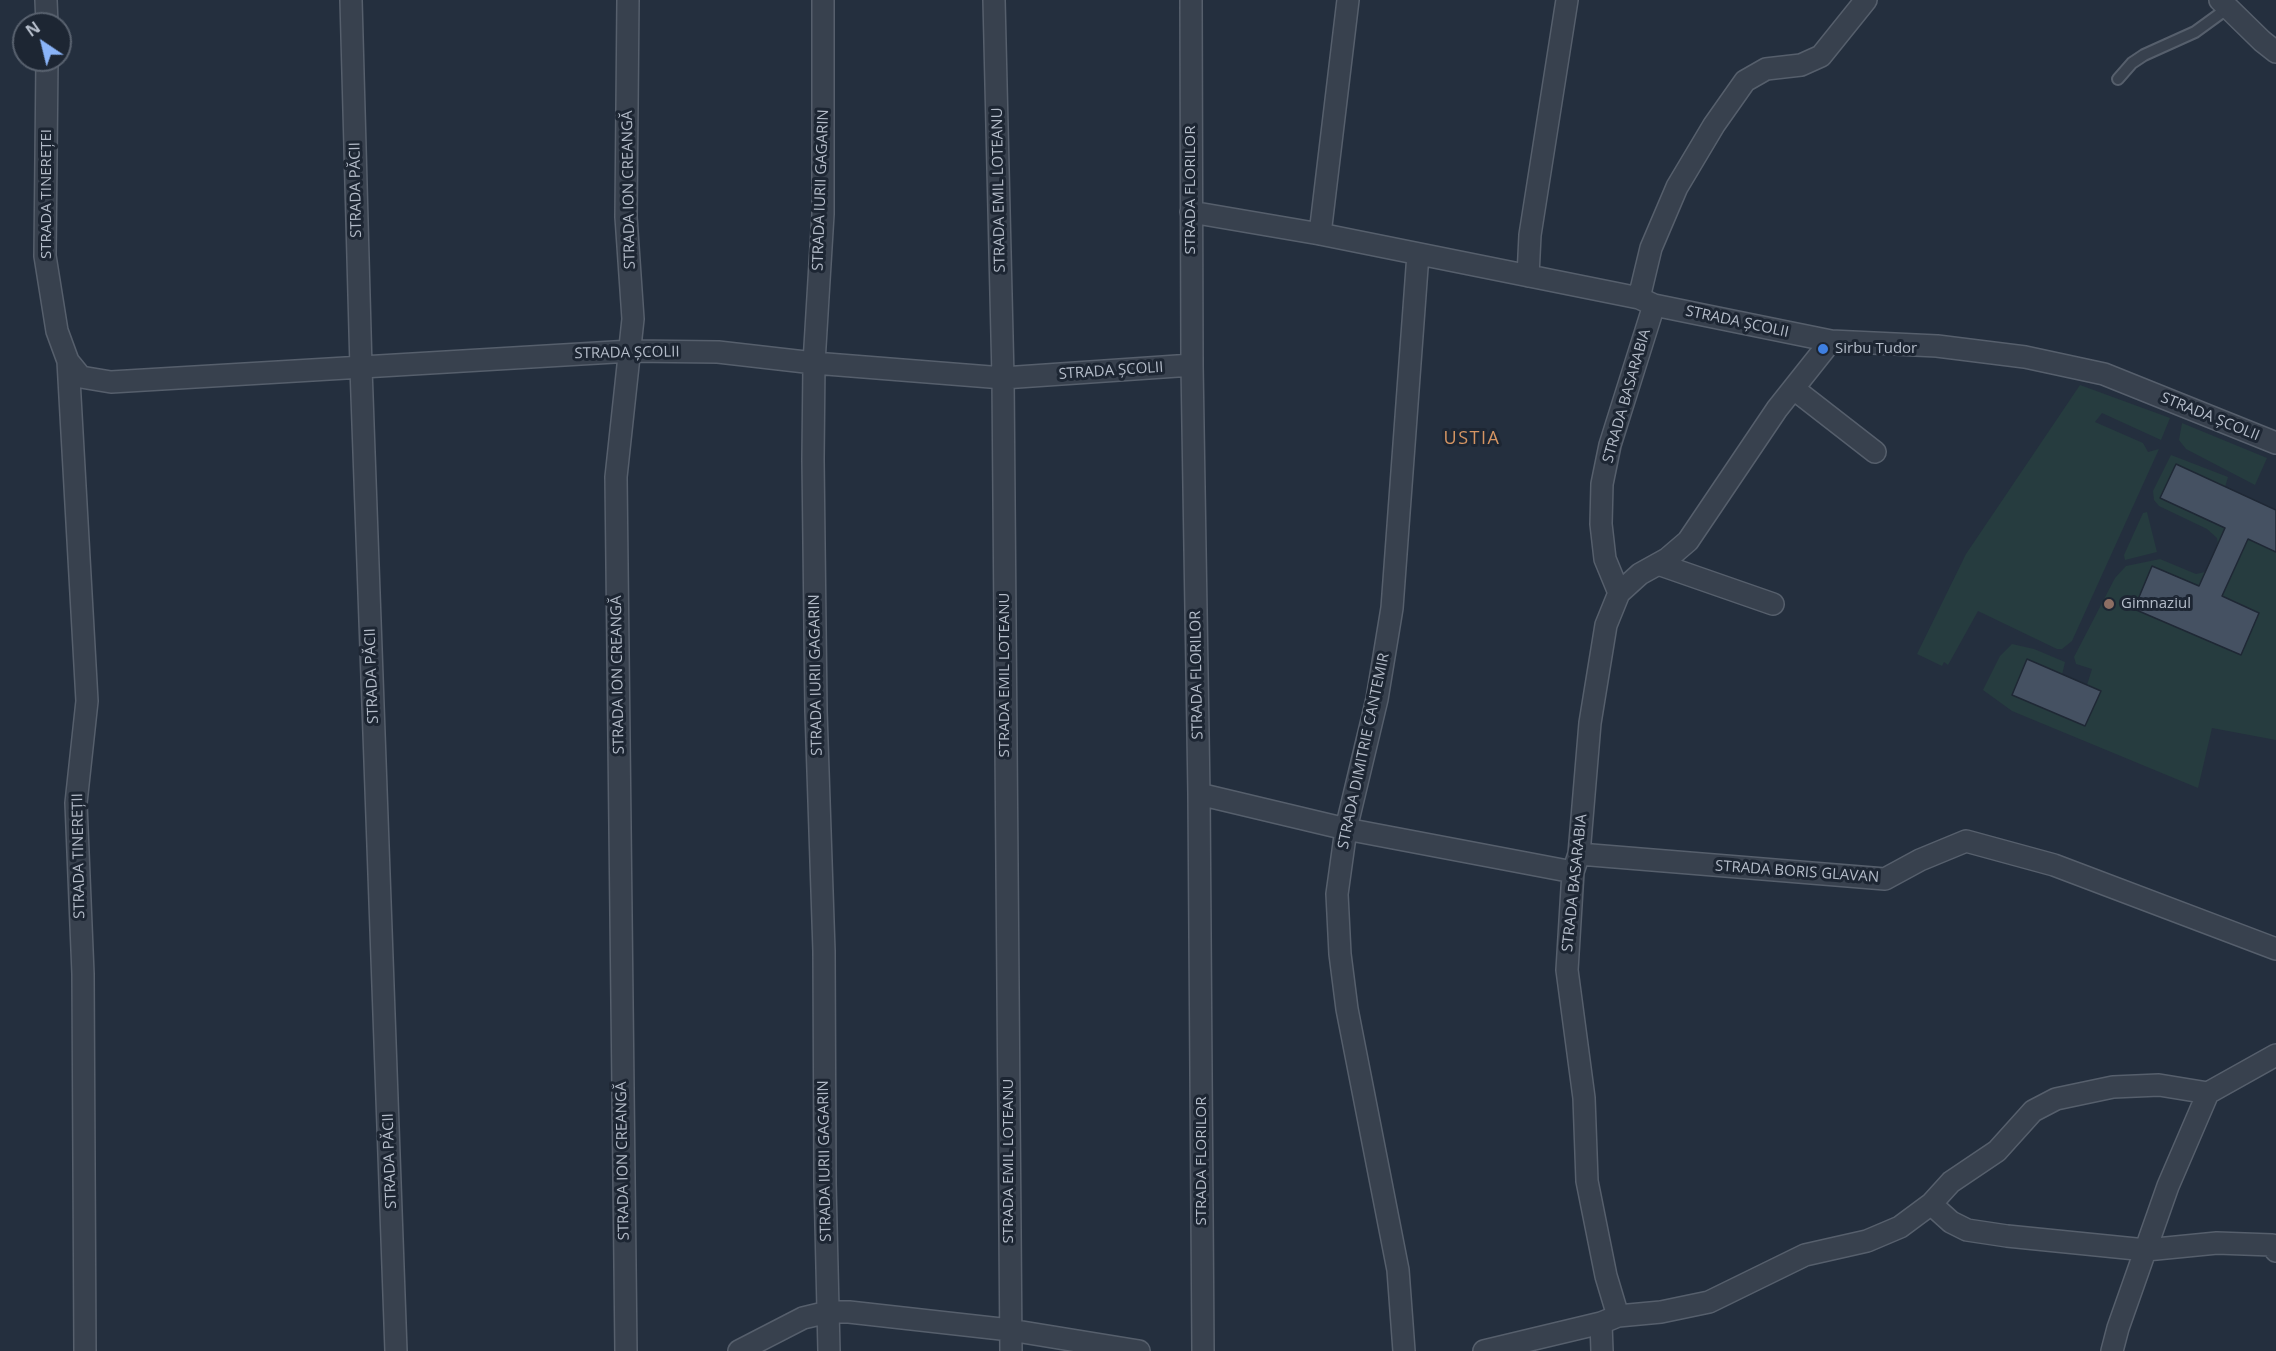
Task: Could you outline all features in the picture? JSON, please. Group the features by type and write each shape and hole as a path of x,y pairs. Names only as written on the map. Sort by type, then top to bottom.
{"street":[{"name":"STRADA PĂCII","path":"351,0 361,368 396,1351"},
{"name":"STRADA ION CREANGĂ","path":"626,1351 616,477 633,319 626,217 628,0"},
{"name":"STRADA IURII GAGARIN","path":"823,0 823,214 814,363 813,459 816,711 824,951 825,1183 829,1351"},
{"name":"STRADA EMIL LOTEANU","path":"994,0 1003,378 1011,1341"},
{"name":"STRADA FLORILOR","path":"1191,0 1192,365 1199,794 1203,1351"},
{"path":"1320,234 1348,0"},
{"path":"1528,276 1530,235 1567,0"},
{"name":"STRADA BASARABIA","path":"1619,593 1605,559 1601,524 1602,484 1646,301 1652,248 1677,187 1714,125 1745,81 1766,69 1801,65 1821,56 1866,0"},
{"path":"2224,4 2276,52"},
{"name":"STRADA TINEREȚEI","path":"47,72 45,256 57,331 68,361"},
{"name":"STRADA ȘCOLII","path":"1191,212 1320,234 1832,341 1937,346 2025,357 2104,374 2276,443"},
{"name":"STRADA DIMITRIE CANTEMIR","path":"1404,1351 1398,1270 1347,1009 1340,954 1337,894 1346,829 1377,699 1392,608 1418,254"},
{"name":"STRADA BASARABIA","path":"1602,1351 1610,1320 1606,1276 1587,1180 1584,1098 1567,970 1590,723 1606,625 1619,593 1640,574 1658,564 1688,541 1777,409 1832,341"},
{"name":"STRADA ȘCOLII","path":"68,361 81,377 111,382 631,351 718,352 814,363 1003,378 1192,365"},
{"name":"STRADA TINEREȚII","path":"68,361 87,700 76,803 83,974 85,1351"},
{"path":"1794,388 1875,452"},
{"path":"1658,564 1773,604"},
{"name":"STRADA BORIS GLAVAN","path":"1199,794 1346,829 1576,863 1885,879 1920,860 1966,841 2054,865 2276,949"},
{"path":"2112,1351 2168,1186 2208,1093 2276,1055"},
{"path":"1484,1351 1610,1320 1709,1302 1805,1255 1867,1241 1900,1227 1931,1204 1951,1182 1997,1151 2032,1111 2056,1100 2113,1087 2147,1085 2208,1093"},
{"path":"1931,1204 1951,1222 1967,1230 2146,1250 2217,1243 2275,1246"},
{"path":"738,1351 803,1318 828,1312 849,1312 1011,1341 1139,1351"}],"lane":[{"path":"2118,79 2132,63 2144,55 2195,32 2224,4"}],"green space":[{"path":"2080,385 2170,418 2161,440 2102,413 2095,422 2143,443 2148,452 2159,449 2072,641 2062,649 2057,649 1978,611 1948,665 1944,662 1942,666 1917,654 1966,554"},
{"path":"2182,423 2267,458 2255,485 2186,449 2179,440"},
{"path":"2171,455 2228,477 2225,487 2176,464 2160,498 2232,532 2218,545 2217,538 2207,529 2159,506 2154,500 2153,491"},
{"path":"2147,512 2157,552 2125,560 2124,555 2143,513"},
{"path":"2244,537 2276,552 2276,740 2212,728 2198,788 2012,711 1983,690 2000,656 2012,644 2034,649 2065,662 2062,675 2087,685 2092,669 2076,664 2074,657 2115,578 2126,566 2160,559 2196,574 2205,572 2205,588 2152,566 2134,609 2241,655 2259,613 2216,594"}],"building":[{"path":"2176,464 2276,510 2276,552 2248,539 2222,596 2259,613 2241,655 2134,609 2152,566 2199,586 2225,528 2160,498"},
{"path":"2027,659 2101,691 2085,726 2012,695"}],"place":[{"name":"Sirbu Tudor","path":"1823,349"},
{"name":"Gimnaziul","path":"2109,604"}],"district":[{"name":"USTIA","path":"1472,439"}]}
